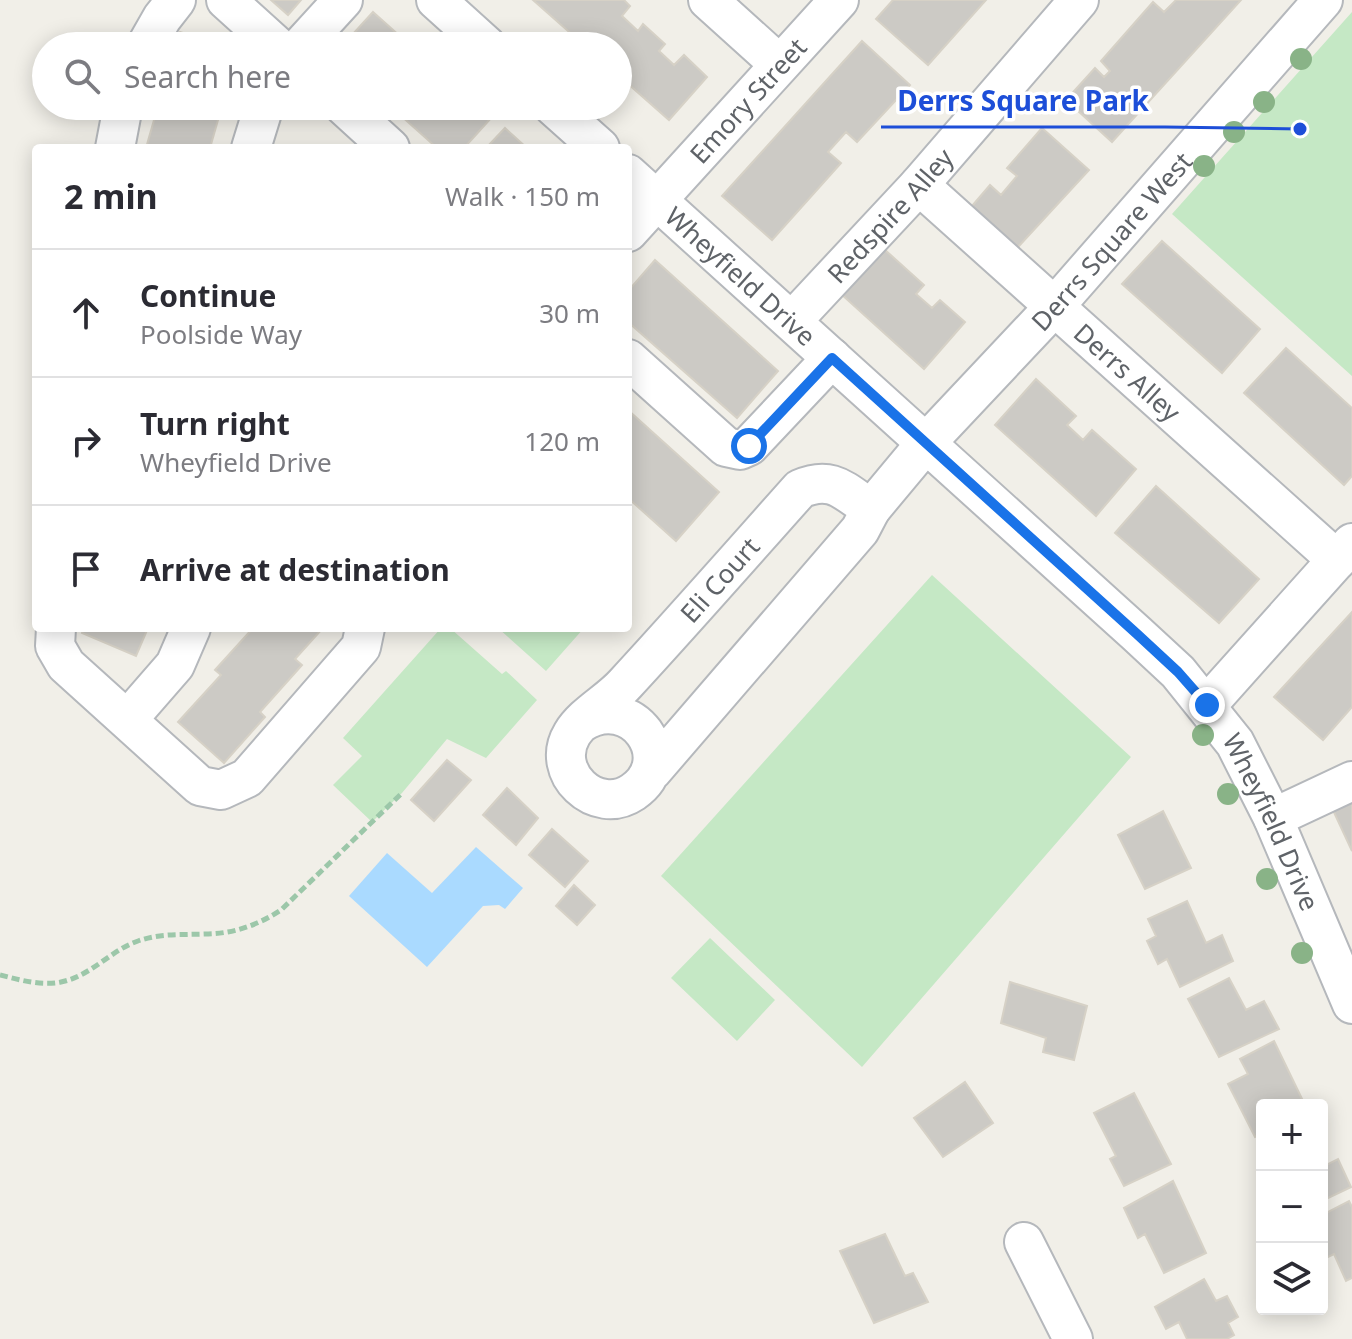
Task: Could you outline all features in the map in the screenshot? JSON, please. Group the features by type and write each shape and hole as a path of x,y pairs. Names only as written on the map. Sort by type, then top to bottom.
{"street":[{"path":"154,32 176,0"},
{"path":"226,0 261,32"},
{"path":"314,32 343,0"},
{"path":"436,0 471,32"},
{"path":"708,0 779,64"},
{"name":"Emory Street","path":"632,228 839,0"},
{"name":"Redspire Alley","path":"792,321 919,185 1079,0"},
{"name":"Derrs Square West","path":"926,443 1054,307 1323,0"},
{"path":"116,144 120,120"},
{"path":"252,144 260,120"},
{"path":"359,120 386,144"},
{"path":"569,120 596,144"},
{"name":"Wheyfield Drive","path":"632,178 1137,634 1178,672 1207,705 1235,743 1273,818 1352,1004"},
{"name":"Derrs Alley","path":"919,185 1054,307 1344,552"},
{"path":"632,363 726,447 740,450 749,446 832,358"},
{"name":"Eli Court","path":"871,509 831,483 815,483 800,489 622,688 581,723 572,735 566,749 567,768 581,789 593,797 607,800 629,795 641,786 860,530 871,509 926,443"},
{"path":"1207,705 1344,552"},
{"path":"56,632 55,646 66,665 200,786 221,790 247,778 361,647 364,632"},
{"path":"128,719 175,665 189,632"},
{"path":"581,723 605,714 621,715 634,722 645,732 651,750 652,771"},
{"path":"1273,818 1352,781"},
{"path":"1024,1242 1073,1339"}],"path":[{"path":"0,975 33,983 62,982 90,970 133,943 157,935 207,934 263,922 281,910 402,793"}],"green space":[{"path":"1352,12 1352,376 1172,214"},
{"path":"932,575 1131,757 862,1067 661,876"},
{"path":"437,632 455,632 502,674 506,671 537,700 486,758 447,739 402,793 372,822 333,785 362,756 343,738"},
{"path":"502,632 580,632 546,671"},
{"path":"710,938 775,1000 737,1041 671,978"}],"water":[{"path":"476,847 523,888 505,909 499,905 483,906 427,967 349,896 387,853 432,893"}],"building":[{"path":"271,0 301,0 288,15"},
{"path":"533,0 624,0 630,6 622,16 638,31 643,24 665,44 659,51 674,65 684,55 707,77 669,120 632,87 632,32 569,32"},
{"path":"893,0 986,0 928,65 876,19"},
{"path":"1176,0 1241,0 1112,142 1066,100 1095,68 1104,77 1110,71 1101,61 1153,2 1164,12"},
{"path":"373,12 395,32 355,32"},
{"path":"862,41 910,85 857,142 846,132 828,152 841,163 772,240 722,196"},
{"path":"154,120 218,120 211,144 147,144"},
{"path":"406,120 489,120 468,144 433,144"},
{"path":"505,128 523,144 490,144"},
{"path":"1042,128 1089,170 1018,247 972,206 990,185 1001,195 1017,176 1007,168"},
{"path":"1162,241 1260,329 1222,373 1122,284"},
{"path":"884,249 924,285 916,294 932,308 940,300 965,322 924,369 841,294"},
{"path":"655,260 778,371 737,418 632,326 632,286"},
{"path":"1286,348 1352,408 1352,476 1344,485 1244,393"},
{"path":"1036,379 1076,416 1067,425 1083,440 1092,430 1136,469 1096,516 995,425"},
{"path":"632,414 719,492 676,541 632,502"},
{"path":"1156,486 1259,579 1219,623 1115,533"},
{"path":"1352,612 1352,707 1323,740 1274,697"},
{"path":"82,632 146,632 136,656"},
{"path":"249,632 319,632 295,659 302,665 260,712 265,717 224,763 178,722 221,675 215,670"},
{"path":"447,760 471,780 434,821 411,800"},
{"path":"507,788 538,818 516,845 483,815"},
{"path":"1352,800 1352,851 1332,808"},
{"path":"1163,811 1191,868 1145,889 1118,835"},
{"path":"552,829 588,861 565,887 529,855"},
{"path":"574,885 595,905 577,925 556,906"},
{"path":"1187,901 1206,943 1222,935 1233,961 1180,987 1167,959 1158,964 1147,941 1156,936 1148,919"},
{"path":"1229,978 1246,1010 1264,1001 1279,1029 1219,1057 1188,999"},
{"path":"1010,982 1087,1006 1074,1060 1043,1052 1046,1038 1001,1023"},
{"path":"1274,1041 1302,1099 1256,1099 1255,1137 1228,1084 1248,1074 1240,1059"},
{"path":"965,1082 993,1123 943,1157 914,1118"},
{"path":"1134,1093 1171,1164 1124,1186 1110,1159 1116,1156 1094,1113"},
{"path":"1338,1159 1351,1187 1328,1198 1328,1171 1328,1164"},
{"path":"1173,1181 1206,1253 1164,1273 1145,1234 1138,1238 1124,1208"},
{"path":"1349,1201 1352,1207 1352,1278 1346,1281 1334,1254 1328,1257 1328,1212"},
{"path":"885,1234 905,1276 913,1273 928,1302 874,1323 840,1251"},
{"path":"1204,1279 1216,1301 1227,1296 1238,1317 1228,1323 1234,1335 1227,1339 1187,1339 1179,1322 1166,1329 1155,1307"}],"place":[{"name":"Derrs Square Park","path":"1300,129"}],"route":[{"path":"749,446 832,358 1137,634 1178,672 1207,705"}]}
